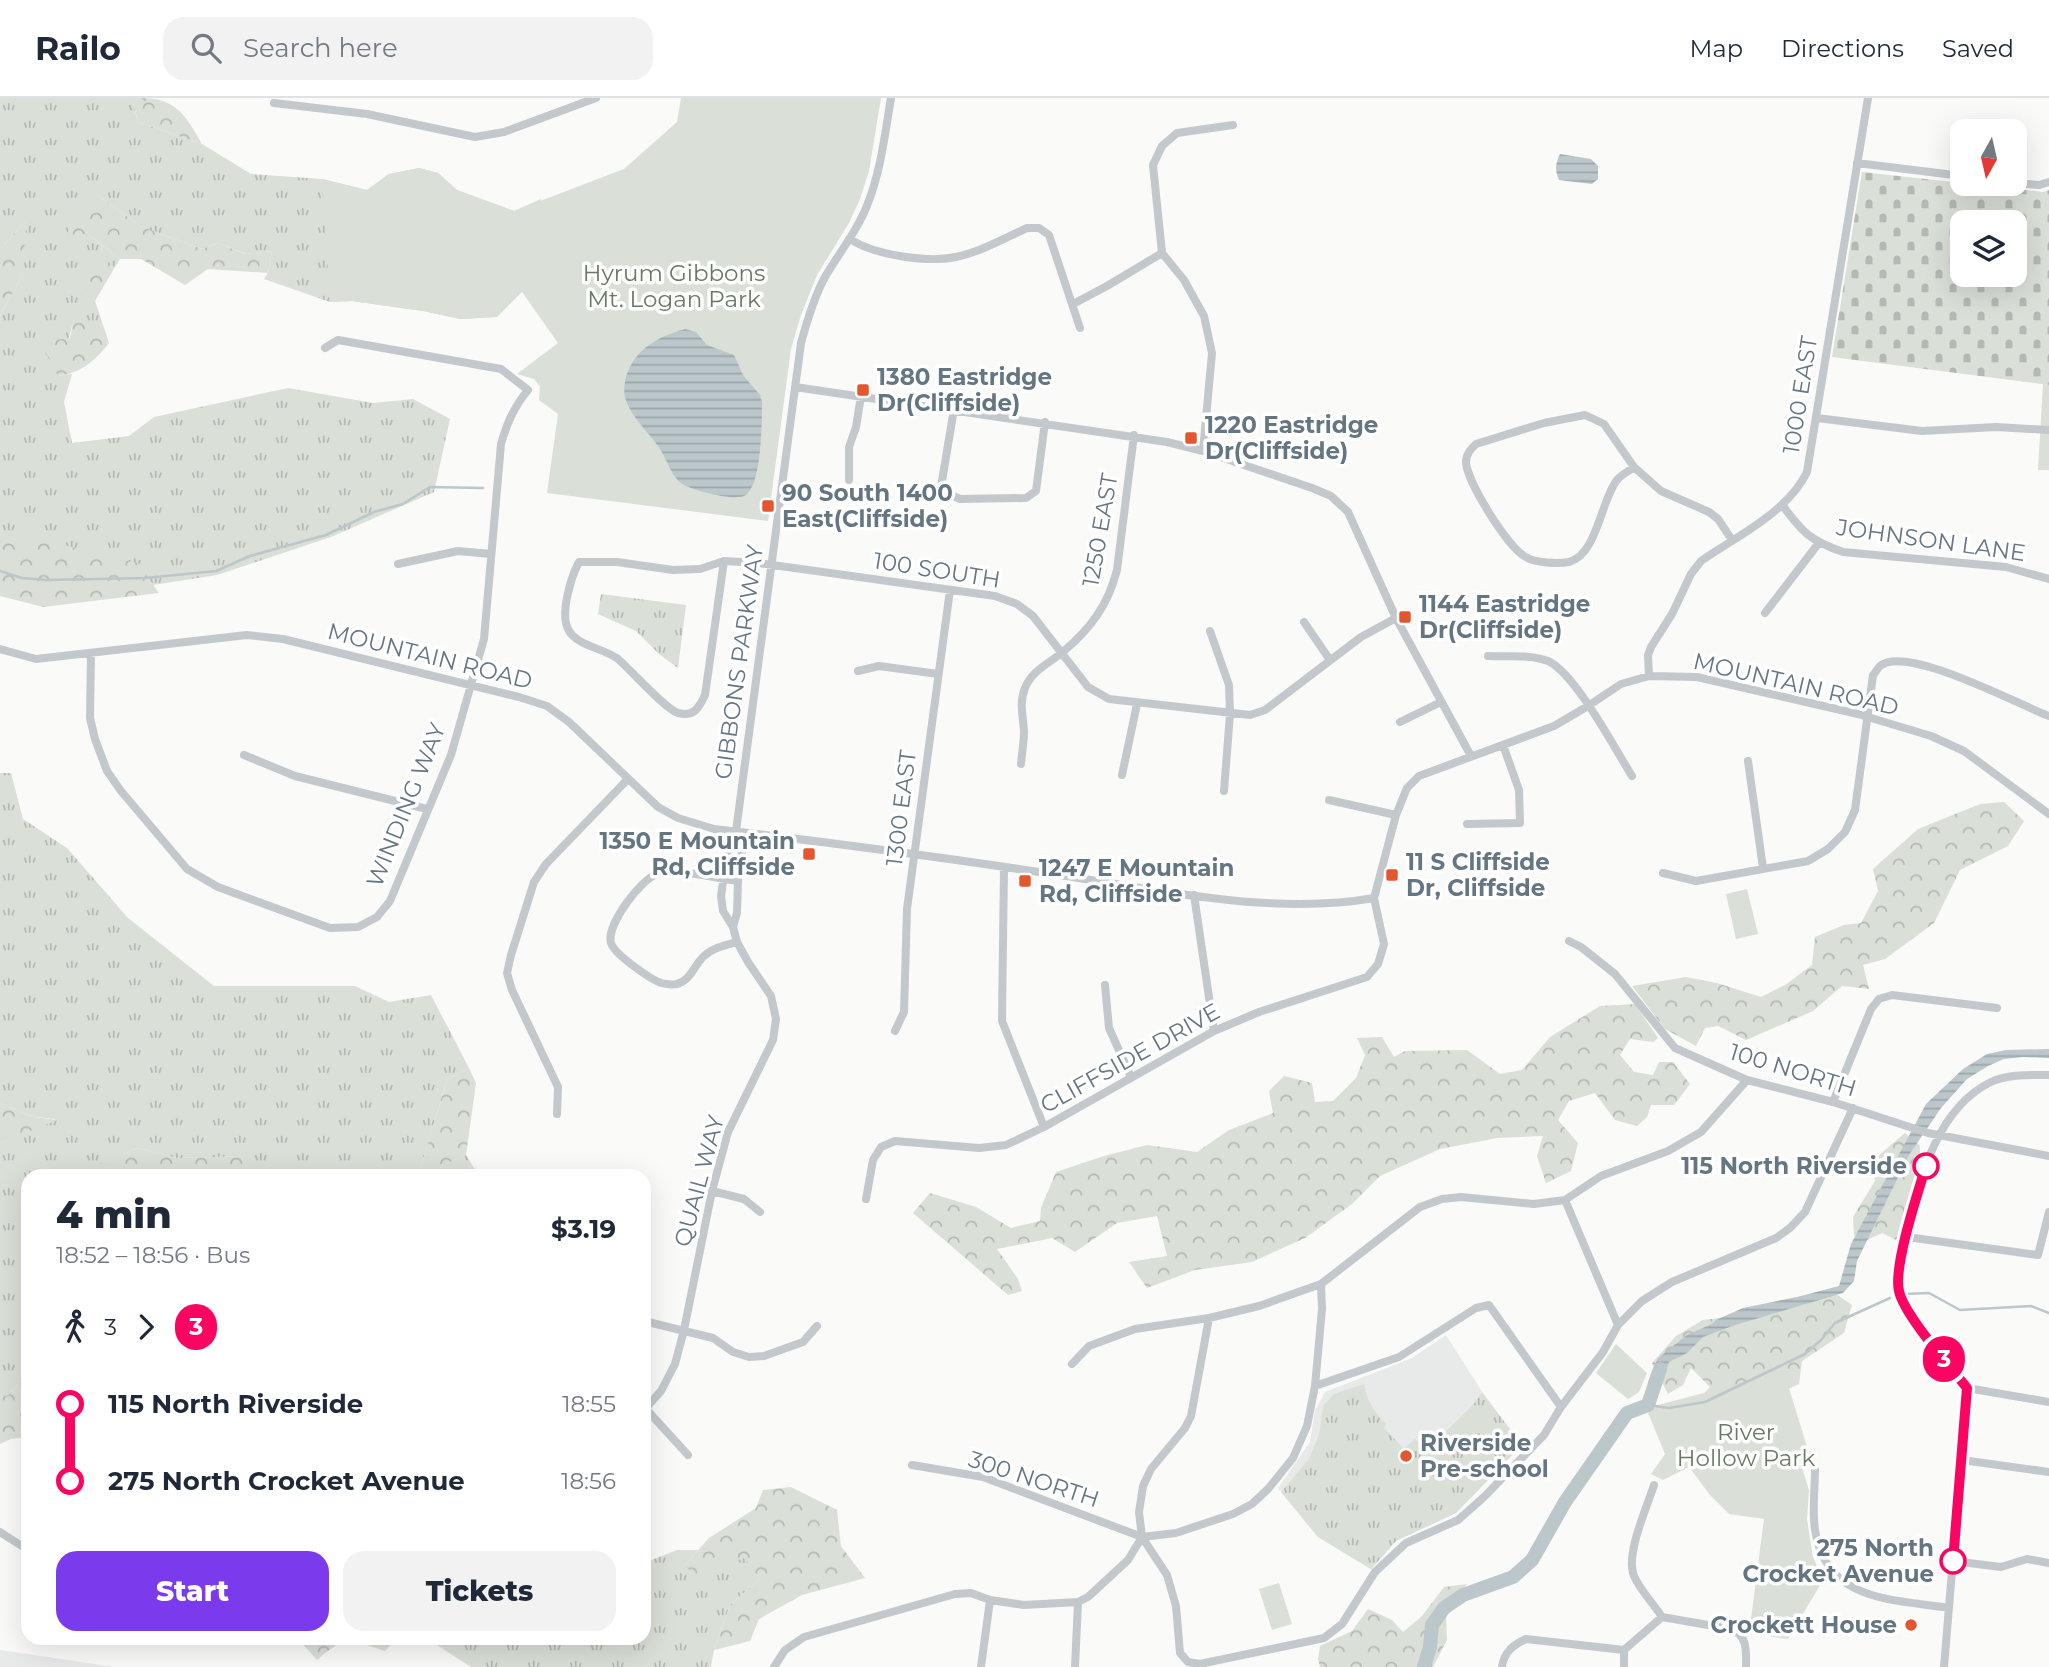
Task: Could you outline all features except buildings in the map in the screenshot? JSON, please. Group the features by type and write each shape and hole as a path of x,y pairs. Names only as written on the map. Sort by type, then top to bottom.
{"street":[{"path":"274,103 367,114 467,136 486,137 596,98"},
{"name":"GIBBONS PARKWAY","path":"736,831 795,387 808,319 824,279 850,239 868,204 882,154 891,98"},
{"name":"1000 EAST","path":"1649,676 1648,655 1651,647 1672,614 1691,574 1701,561 1783,506 1800,486 1807,472 1868,98"},
{"path":"1203,451 1212,353 1204,316 1184,280 1162,253 1153,166 1163,146 1177,133 1233,125"},
{"path":"1857,163 1950,175"},
{"path":"2027,184 2049,182"},
{"path":"850,239 870,250 935,259 957,257 1027,228 1039,228 1049,235 1080,328"},
{"path":"1073,303 1162,253"},
{"name":"WINDING WAY","path":"91,654 90,718 107,771 121,792 187,869 218,887 330,928 358,927 377,916 390,901 451,755 484,639 501,444 509,417 528,390 500,369 338,340 325,348"},
{"path":"795,387 1134,435 1203,451 1331,496 1348,513 1396,618 1471,756"},
{"path":"849,480 849,447 856,427 861,396"},
{"path":"954,409 942,481 947,493 960,499 1026,498 1036,491 1045,422"},
{"path":"1634,467 1617,480 1584,552 1570,562 1553,562 1526,558 1511,544 1475,489 1466,462 1468,452 1476,444 1544,423 1585,415 1604,424 1634,467 1661,491 1709,512 1718,519 1732,540"},
{"path":"1817,418 1922,431 1996,427 2049,430"},
{"name":"1250 EAST","path":"1021,764 1024,733 1021,710 1024,690 1032,674 1063,652 1089,628 1111,591 1117,570 1134,435"},
{"name":"JOHNSON LANE","path":"1783,506 1798,526 1818,544 1843,552 2006,567 2049,579"},
{"path":"1765,613 1818,544"},
{"path":"398,564 458,551 491,554"},
{"name":"100 SOUTH","path":"724,561 705,695 699,710 690,714 675,713 615,657 575,638 568,629 565,616 570,580 579,562 617,562 673,570 700,569 724,561 771,565 995,596 1017,604 1033,616 1088,687 1109,699 1250,715 1265,710 1361,637 1396,618"},
{"name":"1300 EAST","path":"895,1031 904,1012 907,909 950,590"},
{"path":"1304,622 1330,660"},
{"path":"1210,631 1229,685 1230,714 1224,790"},
{"name":"MOUNTAIN ROAD","path":"0,649 36,659 247,635 283,639 547,706 569,722 658,807 678,818 714,829 1194,895 1298,905 1374,898 1396,815 1407,788 1419,776 1554,726 1621,684 1649,676 1697,677 1867,717 1931,736 1964,751 2049,814"},
{"path":"1488,656 1535,657 1550,662 1562,671 1588,706 1632,776"},
{"path":"1663,873 1696,881 1808,861 1828,849 1845,832 1855,810 1874,676 1880,666 1892,662 1933,667 2049,716"},
{"path":"858,671 879,666 938,674"},
{"path":"1400,722 1441,702"},
{"path":"1122,775 1137,704"},
{"path":"1467,824 1520,823 1519,790 1503,745"},
{"path":"244,755 295,776 427,810"},
{"path":"1748,761 1763,868"},
{"path":"557,1114 558,1087 512,990 507,973 534,882 546,864 628,779"},
{"path":"1329,800 1396,815"},
{"name":"QUAIL WAY","path":"651,1402 675,1364 712,1191 728,1132 773,1040 775,1019 771,996 737,942 733,927 723,911 721,895 728,849 736,831"},
{"name":"QUAIL WAY","path":"733,927 737,913 742,851 736,831"},
{"path":"1004,867 1002,1021 1044,1126"},
{"path":"737,942 718,947 704,956 689,976 678,984 662,984 620,955 611,942 612,928 640,884 655,874 670,873 738,881"},
{"path":"1194,895 1214,1031"},
{"name":"CLIFFSIDE DRIVE","path":"866,1199 873,1160 881,1147 895,1141 979,1149 1006,1145 1214,1031 1259,1012 1367,977 1378,964 1384,944 1374,898"},
{"name":"100 NORTH","path":"1569,941 1581,947 1615,974 1675,1048 1747,1080 1833,1102 1925,1132 2049,1156"},
{"path":"1105,985 1109,1028 1131,1077"},
{"path":"1833,1102 1871,1009 1879,999 1892,995 1997,1008"},
{"path":"1944,1667 1967,1388 1905,1308 1898,1290 1899,1272 1913,1207 1938,1135 1967,1099 1991,1082 2004,1078 2049,1075"},
{"path":"1072,1364 1089,1346 1135,1329 1209,1318 1259,1306 1321,1284 1420,1207 1441,1199 1461,1197 1534,1204 1564,1200 1601,1176 1668,1151 1701,1132 1747,1080"},
{"path":"1209,1318 1191,1416 1185,1428 1151,1469 1143,1486 1139,1512 1142,1537 1167,1575 1176,1606 1180,1653 1188,1662 1200,1664 1324,1638 1342,1624 1375,1572 1406,1543 1458,1520 1544,1435 1618,1325 1642,1301 1672,1282 1776,1238 1790,1228 1805,1212 1853,1108"},
{"path":"712,1191 744,1199 760,1212"},
{"path":"1564,1200 1618,1325"},
{"path":"1907,1237 2038,1255 2049,1212"},
{"path":"1142,1537 1176,1534 1233,1514 1252,1504 1293,1458 1307,1426 1315,1385 1322,1308 1321,1284"},
{"path":"1315,1385 1399,1357 1476,1308 1489,1305 1561,1407"},
{"path":"651,1323 713,1338 733,1352 749,1357 764,1356 803,1342 817,1326"},
{"path":"1967,1388 2049,1402"},
{"path":"651,1416 688,1455"},
{"path":"1962,1460 2049,1472"},
{"name":"300 NORTH","path":"912,1465 983,1477 1142,1537"},
{"path":"1815,1469 1816,1533 1820,1547 1835,1574 1846,1585 1870,1596 1949,1608"},
{"path":"1654,1485 1632,1555 1630,1567 1635,1579 1662,1617 1741,1633 1746,1643 1746,1667"},
{"path":"0,1532 21,1544"},
{"path":"774,1667 785,1650 804,1637 955,1594 971,1593 990,1600 1024,1605 1078,1602 1088,1597 1128,1560 1142,1537"},
{"path":"1953,1561 2001,1567 2027,1559 2049,1563"},
{"path":"981,1667 990,1600"},
{"path":"1075,1667 1078,1602"},
{"path":"1502,1667 1503,1659 1513,1645 1526,1639 1624,1650 1662,1617"},
{"path":"1624,1650 1624,1667"}],"shaded area":[{"path":"1560,154 1591,159 1598,166 1598,179 1592,184 1559,180 1556,167"},
{"path":"685,329 696,332 707,345 734,355 743,375 760,395 762,423 758,465 751,489 741,497 706,493 680,482 626,400 626,377 635,358 657,340"},
{"path":"2049,1049 2049,1058 2004,1059 1988,1066 1967,1079 1941,1108 1909,1155 1857,1261 1854,1281 1843,1293 1703,1337 1687,1353 1669,1362 1659,1391 1648,1382 1658,1358 1687,1335 1716,1320 1743,1308 1839,1286 1851,1244 1926,1104 1963,1069 1987,1054 2006,1050"},
{"name":"Riverside Pre-school","path":"1446,1335 1488,1401 1522,1445 1456,1513 1396,1541 1371,1569 1318,1537 1278,1488 1310,1442 1315,1410 1325,1392 1412,1358"},
{"path":"0,1650 115,1667 0,1667"}],"green space":[{"path":"0,98 140,98 133,103 138,122 202,144 251,174 322,179 367,190 389,174 419,168 438,173 457,190 514,211 541,199 497,317 460,319 352,301 330,302 264,279 268,273 272,251 246,254 218,243 202,249 140,226 99,196 88,234 120,259 115,267 94,261 68,280 95,301 103,325 74,319 58,376 72,374 64,402 72,443 129,436 154,417 288,388 373,403 413,399 450,419 434,492 331,537 217,575 153,585 137,563 0,531 0,315 21,278 26,221 0,249"},
{"path":"140,98 163,101 179,110 202,144 138,122 133,102"},
{"name":"Hyrum Gibbons Mt. Logan Park","path":"681,98 881,98 869,171 860,199 849,223 817,275 791,349 768,521 547,493 558,414 539,400 540,386 534,379 517,374 558,343 522,292 497,317 460,319 352,301 330,302 322,179 367,190 389,174 419,168 438,173 457,190 514,211 624,169 677,122"},
{"path":"1862,172 1950,182 1950,196 2027,196 2027,190 2049,190 2049,385 1832,357"},
{"path":"99,196 140,226 202,249 218,243 245,254 272,251 268,273 208,269 185,285 141,259 120,259 88,234 66,235 79,211"},
{"path":"27,220 21,278 0,315 0,249"},
{"path":"94,260 115,267 95,301 67,280"},
{"path":"74,318 103,325 109,343 87,365 58,376 40,342 70,338"},
{"path":"2043,384 2049,385 2049,470 2038,470"},
{"path":"2,530 138,563 159,593 43,607 0,596"},
{"path":"601,594 686,605 678,668 636,631 598,614"},
{"path":"0,773 11,773 23,819 67,848 128,918 214,986 355,986 389,1002 431,995 469,1068 447,1080 420,1169 253,1169 250,1156 177,1158 138,1148 101,1164 114,1169 21,1169 21,1382 8,1395 0,1397 0,1143 56,1119 33,1117 0,1103"},
{"path":"2004,802 2024,821 2008,846 1960,870 1934,923 1885,959 1863,965 1869,989 1842,986 1813,1011 1746,1040 1718,1026 1705,1028 1696,1046 1665,1029 1632,986 1686,977 1717,983 1761,997 1785,985 1812,965 1815,937 1844,925 1861,923 1878,891 1873,869 1918,829 1980,804"},
{"path":"1747,889 1758,934 1736,939 1726,894"},
{"path":"1635,1004 1658,1038 1653,1042 1630,1039 1620,1055 1634,1072 1653,1075 1659,1062 1673,1062 1690,1084 1674,1105 1651,1105 1647,1117 1637,1126 1615,1120 1595,1093 1569,1101 1558,1120 1578,1143 1571,1171 1546,1183 1537,1156 1543,1136 1497,1138 1440,1149 1380,1176 1352,1204 1305,1238 1252,1262 1195,1270 1147,1288 1129,1262 1167,1256 1157,1216 1117,1223 1075,1252 1052,1238 997,1249 1018,1279 1022,1291 1008,1295 913,1213 930,1193 976,1207 1011,1228 1040,1221 1041,1208 1056,1172 1147,1145 1197,1152 1229,1130 1273,1113 1269,1091 1284,1076 1312,1083 1315,1102 1333,1101 1356,1078 1365,1055 1357,1038 1382,1037 1394,1057 1405,1051 1467,1050 1500,1074 1522,1070 1550,1037 1600,1006"},
{"path":"469,1068 476,1083 466,1155 441,1166 440,1169 420,1169 447,1080"},
{"path":"0,1103 33,1117 58,1120 0,1143"},
{"path":"1905,1133 1920,1146 1919,1171 1898,1241 1882,1233 1865,1241 1854,1235 1853,1217 1875,1181 1871,1162"},
{"path":"138,1148 177,1158 251,1156 253,1169 113,1169 100,1164"},
{"path":"466,1155 475,1169 440,1169 441,1166"},
{"path":"1836,1294 1852,1305 1844,1333 1802,1361 1799,1384 1737,1412 1700,1398 1710,1387 1691,1368 1683,1385 1668,1394 1652,1363 1676,1336 1703,1320 1761,1313"},
{"path":"1616,1344 1647,1373 1639,1392 1628,1399 1596,1373"},
{"name":"River Hollow Park","path":"1784,1372 1808,1450 1803,1471 1809,1490 1807,1519 1813,1557 1823,1580 1788,1639 1749,1634 1764,1519 1729,1514 1710,1495 1689,1467 1663,1480 1651,1474 1665,1454 1648,1413 1658,1405"},
{"path":"21,1382 21,1438 0,1444 0,1397 8,1395"},
{"name":"Riverside Pre-school","path":"1364,1384 1372,1406 1386,1424 1384,1428 1404,1449 1415,1439 1440,1460 1483,1415 1473,1405 1482,1392 1522,1445 1456,1513 1396,1541 1371,1569 1318,1537 1281,1492 1309,1459 1319,1435 1323,1406 1334,1394"},
{"path":"1473,1405 1483,1415 1440,1460 1428,1449"},
{"path":"791,1487 837,1510 841,1546 865,1578 802,1595 759,1619 750,1641 714,1650 730,1605 760,1579 744,1558 696,1574 684,1566 709,1538 756,1508 763,1490"},
{"path":"677,1550 698,1550 684,1566 745,1557 760,1579 730,1605 714,1650 711,1667 471,1667 437,1645 651,1645 651,1560"},
{"path":"1279,1583 1292,1624 1272,1630 1259,1589"},
{"path":"1467,1584 1446,1613 1447,1640 1433,1667 1320,1667 1320,1646 1352,1631 1368,1609 1392,1620 1403,1632 1422,1616 1444,1587"},
{"path":"303,1645 337,1645 335,1646 317,1660"},
{"path":"366,1645 391,1645 385,1651"}],"waterway":[{"path":"0,571 22,578 47,580 146,578 216,571 250,556 326,535 374,512 403,504 430,487 483,488"},
{"path":"1904,1294 1929,1293 1960,1310 2031,1306 2049,1313"},
{"path":"1648,1405 1669,1408 1705,1402 1805,1354 1835,1323 1890,1298"},
{"path":"1424,1667 1430,1647 1432,1625 1444,1608 1463,1595 1513,1577 1532,1560 1565,1502 1627,1413 1648,1405 1660,1369"}],"bus line":[{"name":"3","path":"1926,1166 1913,1207 1899,1272 1898,1290 1905,1308 1967,1388 1953,1561"}],"place":[{"name":"1380 Eastridge Dr(Cliffside)","path":"863,390"},
{"name":"1220 Eastridge Dr(Cliffside)","path":"1191,438"},
{"name":"90 South 1400 East(Cliffside)","path":"768,506"},
{"name":"1144 Eastridge Dr(Cliffside)","path":"1405,617"},
{"name":"1350 E Mountain Rd, Cliffside","path":"809,854"},
{"name":"11 S Cliffside Dr, Cliffside","path":"1392,875"},
{"name":"1247 E Mountain Rd, Cliffside","path":"1025,881"},
{"name":"115 North Riverside","path":"1926,1166"},
{"name":"Riverside Pre-school","path":"1406,1456"},
{"name":"275 North Crocket Avenue","path":"1953,1561"},
{"name":"Crockett House","path":"1911,1625"}]}
